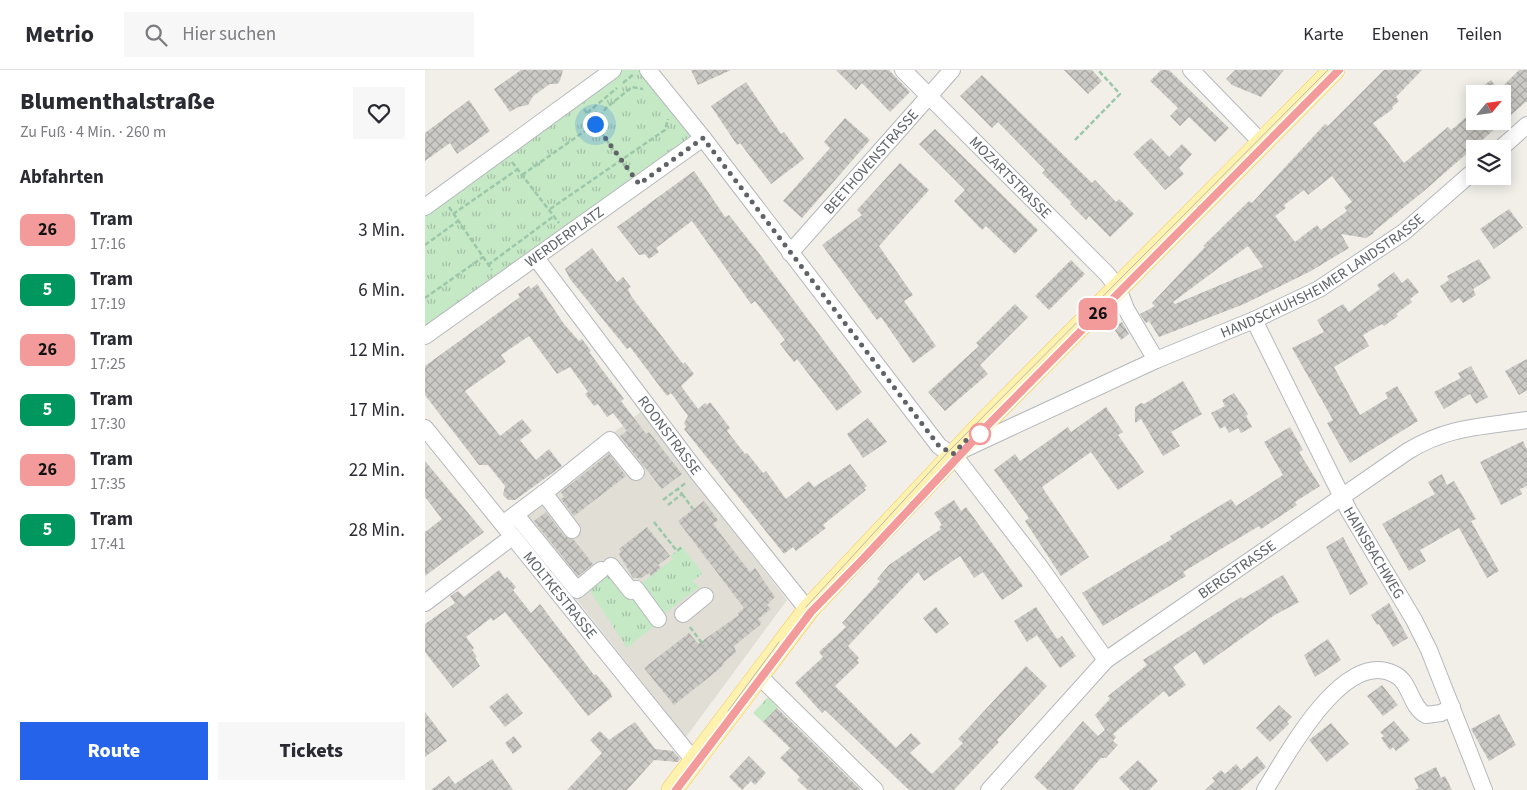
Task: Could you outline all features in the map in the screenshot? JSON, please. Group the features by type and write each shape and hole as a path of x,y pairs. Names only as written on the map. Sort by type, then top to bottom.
{"main road":[{"path":"953,454 1334,70"},
{"name":"HANDSCHUHSHEIMER LANDSTRASSE","path":"672,790 808,610 953,454"}],"street":[{"path":"425,207 613,70"},
{"path":"647,70 703,138 939,446 953,454 1039,567 1106,660"},
{"name":"MOZARTSTRASSE","path":"903,70 1107,274 1118,288"},
{"name":"BEETHOVENSTRASSE","path":"790,253 952,70"},
{"path":"1191,70 1261,142"},
{"path":"1510,140 1527,125"},
{"name":"WERDERPLATZ","path":"425,336 703,138"},
{"name":"HANDSCHUHSHEIMER LANDSTRASSE","path":"953,454 1156,360 1254,320 1319,289 1404,232 1466,178"},
{"name":"ROONSTRASSE","path":"536,258 698,473 808,610"},
{"path":"1118,288 1126,308 1156,360"},
{"name":"HAINSBACHWEG","path":"1254,320 1343,497 1414,620 1429,650 1484,790"},
{"name":"BERGSTRASSE","path":"989,790 1106,660 1343,497 1429,438 1464,428 1527,420"},
{"name":"MOLTKESTRASSE","path":"425,428 695,762"},
{"path":"425,603 507,531 516,515 610,440 636,472"},
{"path":"544,493 572,530"},
{"path":"516,515 577,590 606,568 631,591 635,588 658,619"},
{"path":"684,618 705,596"},
{"path":"1265,790 1328,698 1361,674 1377,670 1394,674 1401,679 1420,710 1426,715 1441,713 1452,707"},
{"path":"759,676 875,790"}],"path":[{"path":"587,113 639,70"},
{"path":"1075,140 1121,94 1098,70"},
{"path":"522,175 595,124 606,108 632,87 648,91"},
{"path":"575,97 639,184"},
{"path":"550,209 665,130 669,118"},
{"path":"504,151 550,209 567,235"},
{"path":"453,214 518,169"},
{"path":"441,195 501,282"},
{"path":"489,265 554,216"},
{"path":"425,245 458,221"},
{"path":"425,298 483,257"},
{"path":"663,500 698,473"},
{"path":"678,489 693,509"},
{"path":"668,505 682,494"},
{"path":"654,522 677,551 682,547"},
{"path":"684,618 704,646"}],"shaded area":[{"path":"642,411 787,600 686,737 508,513"}],"green space":[{"path":"622,70 641,70 694,134 689,141 425,329 425,212"},
{"path":"682,547 703,573 693,581 699,587 658,619 659,622 627,648 586,585 611,567 635,588 673,559 670,556"},
{"path":"768,697 778,707 763,722 753,713"}],"building":[{"path":"521,70 563,70 560,81 557,84 550,84 533,96 528,105 518,107 510,112 494,89"},
{"path":"691,70 731,70 698,85"},
{"path":"836,70 889,70 910,92 890,112 862,83 856,90"},
{"path":"1064,70 1092,70 1102,81 1088,94"},
{"path":"1161,70 1169,70 1229,128 1215,142 1189,117 1180,126 1170,116 1178,108 1150,81"},
{"path":"1235,70 1284,70 1261,97 1232,85 1226,79"},
{"path":"1384,70 1422,70 1396,97 1399,101 1392,107 1393,109 1373,123 1404,163 1448,127 1451,130 1466,118 1466,130 1494,130 1482,140 1466,140 1466,154 1366,238 1341,234 1349,248 1311,271 1244,304 1159,337 1149,321 1146,323 1140,314 1155,306 1152,303 1205,247 1203,246 1249,201 1252,203 1325,124 1328,126","holes":["1332,176 1352,202 1344,207 1347,211 1321,230 1317,225 1295,242 1275,216 1286,208 1284,205 1304,190 1308,195","1248,246 1263,267 1175,304 1173,302"]},
{"path":"1519,70 1527,70 1527,101 1511,115 1511,85 1504,85"},
{"path":"982,75 1092,183 1095,180 1116,202 1119,199 1134,214 1110,237 1089,216 1086,220 1070,204 1072,203 1042,173 1045,170 998,122 992,128 960,96"},
{"path":"1491,80 1495,85 1484,85"},
{"path":"746,82 781,134 784,132 804,159 771,184 740,143 737,145 711,106"},
{"path":"469,100 490,131 457,154 450,143 425,161 425,133"},
{"path":"845,118 870,140 802,218 783,201 830,148 824,142"},
{"path":"935,129 1038,230 1015,254 986,226 982,230 954,201 965,190 919,144"},
{"path":"1151,138 1169,157 1182,144 1192,154 1179,168 1184,174 1165,190 1133,154"},
{"path":"900,163 929,190 879,246 913,295 904,301 936,346 913,363 881,317 877,320 822,245 862,215 857,210"},
{"path":"694,171 725,217 729,215 758,252 862,392 837,411 797,359 794,362 780,344 785,340 755,301 751,304 692,221 656,248 659,252 649,259 645,254 639,255 617,227"},
{"path":"1509,209 1523,228 1494,249 1480,229"},
{"path":"592,248 617,282 623,277 631,287 628,289 631,296 683,364 685,362 694,374 681,386 698,409 705,403 707,405 710,402 730,428 727,431 745,454 747,453 763,473 766,471 786,499 809,481 814,487 850,464 867,486 864,488 866,490 823,525 826,528 796,551 793,547 784,554 684,429 686,427 684,423 688,416 671,393 667,396 630,347 627,349 570,279 565,269"},
{"path":"1479,259 1491,278 1473,289 1476,295 1463,303 1459,298 1451,303 1440,286 1449,280 1447,276"},
{"path":"1071,260 1085,274 1049,310 1035,296"},
{"path":"1394,272 1402,283 1408,278 1419,292 1410,299 1412,302 1396,314 1398,316 1384,326 1382,324 1363,335 1369,346 1334,367 1360,415 1388,398 1385,393 1397,386 1418,421 1350,463 1327,423 1333,420 1292,348 1324,332 1317,320 1343,304 1349,312 1380,289 1377,285"},
{"path":"537,284 564,324 579,341 582,339 591,351 589,352 624,399 621,401 646,434 649,432 682,474 662,489 620,436 627,431 613,413 607,417 598,404 594,406 585,394 588,392 570,367 557,374 529,336 501,355 506,362 465,391 500,436 522,419 532,431 520,440 536,460 549,449 562,466 515,500 508,500 503,495 505,486 488,465 479,465 425,395 425,366 520,297 518,294 529,286 531,289"},
{"path":"1015,304 1028,317 980,365 988,374 945,411 928,392 979,346 976,343"},
{"path":"1122,322 1129,334 1121,340 1113,327"},
{"path":"1527,359 1527,390 1519,395 1505,371"},
{"path":"1471,366 1488,397 1476,404 1470,394 1444,409 1434,392 1461,378 1458,373"},
{"path":"1183,381 1202,414 1171,432 1180,446 1163,456 1141,419 1135,423 1135,407 1141,403 1144,404"},
{"path":"1234,393 1248,414 1246,416 1252,427 1241,433 1238,428 1229,433 1225,426 1220,429 1211,413 1225,406 1222,400"},
{"path":"1106,407 1123,432 1118,435 1144,472 1118,490 1091,452 1042,487 1089,557 1061,576 1025,521 1029,518 994,470 1015,454 1020,461 1068,427 1071,432"},
{"path":"868,418 887,442 863,458 847,434"},
{"path":"1290,427 1303,450 1299,452 1320,486 1295,502 1297,505 1261,529 1259,526 1183,572 1186,576 1103,626 1082,593 1172,539 1170,536 1231,499 1236,506 1283,475 1264,442"},
{"path":"1523,441 1527,450 1527,486 1520,489 1522,494 1501,505 1480,462"},
{"path":"609,454 626,476 574,516 561,499 564,497 561,492"},
{"path":"425,461 484,532 425,576 425,532 442,519 425,497"},
{"path":"1442,474 1447,485 1454,481 1476,519 1471,521 1499,571 1487,578 1459,528 1420,550 1426,561 1409,571 1382,524 1435,494 1428,482"},
{"path":"954,500 961,511 966,507 1023,586 1002,600 983,572 974,578 960,556 924,581 918,572 848,646 859,658 857,660 859,663 835,686 896,748 911,733 921,743 910,753 932,774 963,743 958,739 1026,666 1047,686 997,740 999,742 954,790 909,790 825,710 822,713 795,683 823,657 819,652 846,627 842,623 880,581 877,579 889,565 941,529 939,527 942,525 934,513"},
{"path":"704,501 718,520 713,524 750,572 755,568 775,597 767,605 771,609 758,619 761,622 760,625 734,646 736,652 718,670 674,705 644,668 689,633 698,644 739,615 738,613 744,608 678,521"},
{"path":"546,512 564,536 574,540 593,564 578,576 534,521"},
{"path":"647,527 670,556 658,565 661,568 651,576 649,573 641,578 633,578 619,554 621,552 619,549"},
{"path":"1343,537 1368,584 1350,595 1326,547"},
{"path":"499,570 505,579 507,577 516,587 513,590 531,613 540,604 594,675 596,674 610,691 612,697 588,716 505,612 493,621 491,618 466,637 474,648 472,650 480,666 453,688 425,652 425,624 455,603 450,596 458,591 464,597"},
{"path":"1283,575 1299,602 1273,616 1204,665 1195,651 1173,667 1186,685 1169,697 1164,691 1113,734 1116,737 1113,741 1118,745 1106,758 1101,758 1073,790 1048,790 1034,777 1083,721 1098,736 1105,730 1095,715 1110,699 1108,696 1147,665 1143,660 1241,597 1243,599"},
{"path":"1389,603 1408,638 1393,647 1371,615"},
{"path":"936,607 949,624 936,634 923,618"},
{"path":"1036,607 1057,639 1062,636 1076,656 1060,668 1037,635 1027,642 1014,621"},
{"path":"1328,639 1341,660 1315,677 1304,655"},
{"path":"1382,685 1398,705 1383,716 1367,696"},
{"path":"507,693 523,713 505,727 489,707"},
{"path":"1279,705 1292,717 1287,722 1289,724 1270,742 1256,728"},
{"path":"777,708 861,790 808,790 797,780 800,777 780,758 790,748 763,722"},
{"path":"425,712 447,741 425,757"},
{"path":"1499,714 1516,745 1489,761 1471,729"},
{"path":"1394,721 1410,740 1396,751 1393,747 1390,750 1381,738 1384,736 1380,732"},
{"path":"635,722 655,749 673,751 680,759 678,762 654,760 627,790 567,790 602,753 590,740 600,731 609,740"},
{"path":"1331,723 1349,744 1327,762 1309,740"},
{"path":"514,736 522,747 513,754 505,743"},
{"path":"749,756 766,773 755,785 751,781 742,790 729,777"},
{"path":"1257,756 1266,767 1240,790 1205,790 1215,781 1212,778 1221,770 1225,774 1236,764 1241,770"},
{"path":"492,759 513,790 431,790 449,776 455,784"},
{"path":"1138,760 1158,781 1149,790 1130,790 1119,778"},
{"path":"1436,767 1441,778 1445,776 1452,790 1415,790 1419,788 1414,778"}],"tram line":[{"path":"806,607 948,452 1328,70"},
{"path":"676,790 811,612 986,427 1339,70"},
{"name":"26","path":"676,790 699,763 811,612 986,427 1086,325 1119,295 1339,70"},
{"path":"728,711 779,642"}],"route":[{"path":"595,124 639,184 703,138 939,446 953,454 976,430 980,434"}]}
